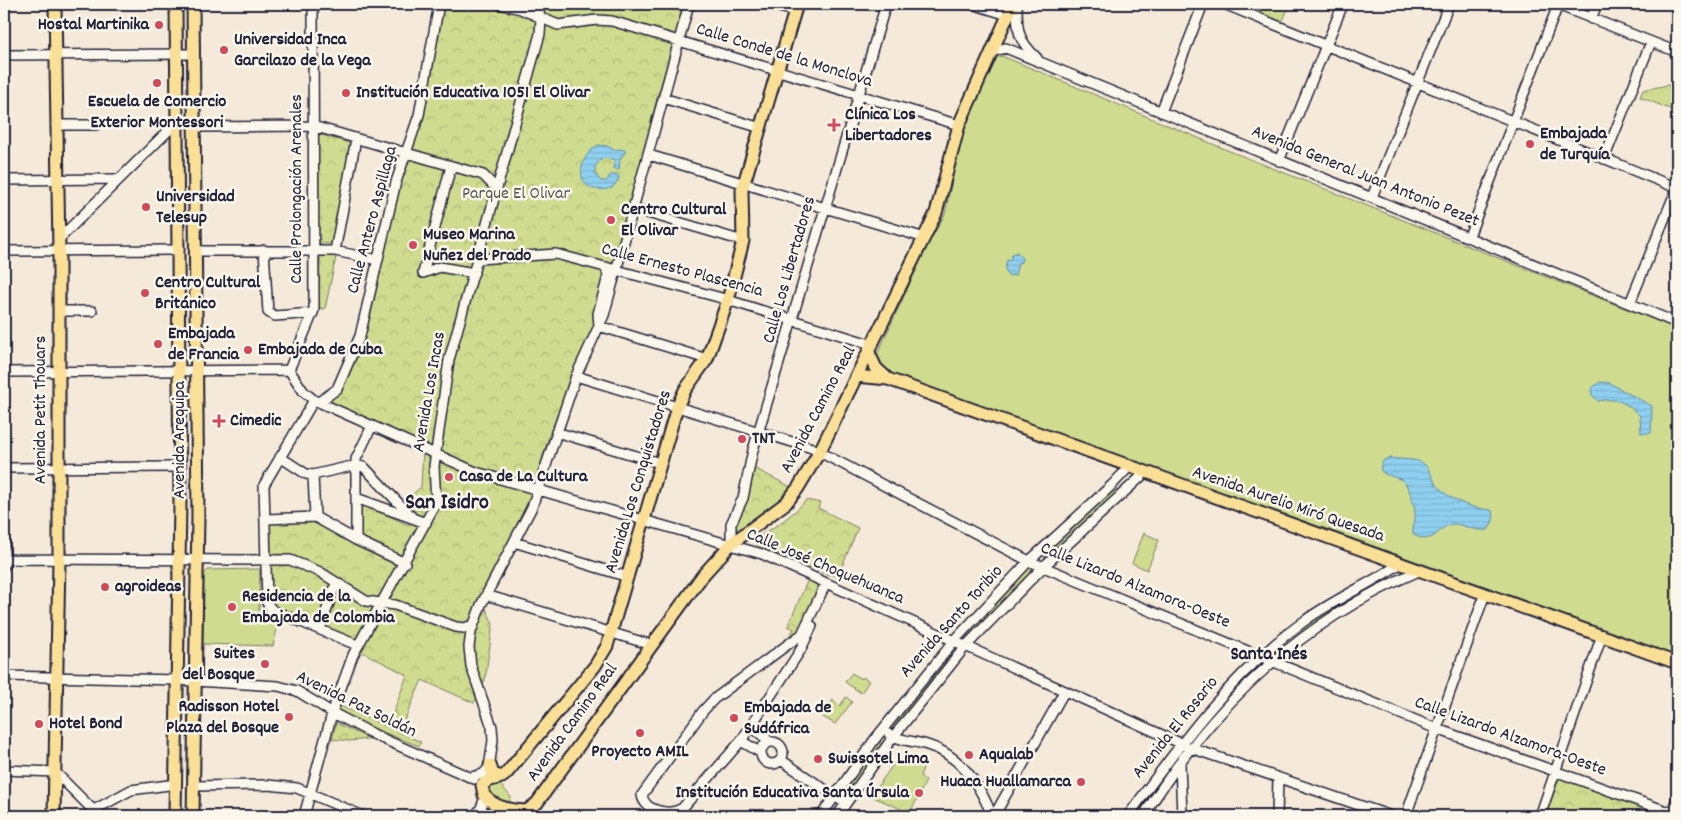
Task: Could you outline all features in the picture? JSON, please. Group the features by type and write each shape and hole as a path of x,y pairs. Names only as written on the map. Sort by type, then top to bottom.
{"main road":[{"name":"Avenida Petit Thouars","path":"54,816 59,561 59,239 55,4"},
{"name":"Avenida Arequipa","path":"176,4 179,306 198,433 193,816"},
{"name":"Avenida Arequipa","path":"175,816 180,560 180,433 197,307 193,4"},
{"name":"Avenida Camino Real","path":"523,814 539,799 703,576 731,544 786,503 798,488 820,451 925,238 938,206 959,125 1012,7"},
{"name":"Avenida Los Conquistadores","path":"483,791 486,781 504,776 595,666 611,633 677,407 685,390 707,359 728,300 743,241 741,199 744,184 796,8"},
{"path":"177,179 196,179"},
{"path":"179,306 197,307"},
{"path":"871,349 876,368 888,379"},
{"name":"Avenida Aurelio Miró Quesada","path":"856,376 888,379 1677,663"},
{"path":"180,433 198,433"},
{"path":"490,765 494,775 504,776"},
{"path":"483,791 503,809 523,814"}],"street":[{"name":"Calle Prolongación Arenales","path":"289,370 313,313 313,4"},
{"name":"Calle Antero Aspillaga","path":"320,629 272,610 268,606 264,486 280,457 317,401 337,389 355,350 364,323 396,182 420,108 439,4"},
{"name":"Calle Conde de la Monclova","path":"499,4 521,9 558,25 602,19 678,40 959,125"},
{"name":"Avenida Los Incas","path":"304,816 333,713 357,645 405,563 437,499 434,470 449,360 539,40 541,18 536,4"},
{"path":"471,778 483,774 490,765 493,740 492,727 471,661 469,647 473,625 486,595 532,507 576,376 599,326 618,270 689,4"},
{"path":"767,4 796,8"},
{"name":"Calle Los Libertadores","path":"731,544 731,524 743,498 759,431 886,4"},
{"path":"972,4 1012,7"},
{"path":"1161,112 1203,4"},
{"path":"1224,4 1677,188 1630,303"},
{"path":"1279,161 1343,4"},
{"path":"1372,197 1449,4"},
{"path":"1469,236 1556,4 1677,52"},
{"path":"1592,19 1597,4"},
{"name":"Avenida General Juan Antonio Pezet","path":"1012,7 1020,38 1025,47 1040,62"},
{"path":"1604,159 1651,42"},
{"name":"Avenida General Juan Antonio Pezet","path":"993,51 1006,48 1279,161 1469,236 1677,323"},
{"path":"4,55 194,54"},
{"path":"663,98 761,128"},
{"path":"59,239 105,191 177,122"},
{"path":"56,125 96,125"},
{"path":"195,127 313,126 484,175 496,188"},
{"path":"335,251 356,139"},
{"path":"649,155 925,238"},
{"path":"452,166 423,273 448,268 474,273"},
{"path":"4,180 117,180"},
{"path":"99,180 103,184 105,191"},
{"path":"634,209 743,241"},
{"path":"4,251 178,250"},
{"path":"264,250 268,312 275,316 313,313"},
{"path":"196,251 335,251 378,260"},
{"name":"Calle Ernesto Plascencia","path":"478,259 547,253 618,270 793,319 871,349"},
{"path":"599,326 598,314 608,276 606,267"},
{"path":"59,311 92,312"},
{"path":"599,326 707,359"},
{"path":"4,372 289,370"},
{"name":"Calle José Choquehuanca","path":"289,370 304,392 317,401 476,472 731,544 784,563 965,647 1191,748 1391,816"},
{"name":"Calle Lizardo Alzamora-Oeste","path":"576,376 820,451 1043,567 1437,729 1672,814"},
{"path":"356,540 356,466 358,453 372,426"},
{"path":"556,432 660,463"},
{"path":"280,457 306,474 313,475 356,466 364,467 412,517"},
{"path":"4,468 180,467"},
{"name":"Avenida Santo Toribio","path":"821,816 882,729 954,641 1029,561 1129,467"},
{"name":"Avenida Santo Toribio","path":"837,816 893,737 965,647 1043,567 1145,473"},
{"path":"313,475 315,517"},
{"path":"1112,485 1121,488 1122,494"},
{"path":"356,498 426,523"},
{"path":"266,519 315,517 356,540 405,563"},
{"path":"4,535 4,566"},
{"path":"514,542 628,577"},
{"path":"4,559 59,561 267,559 301,563 325,574 366,601 382,602 456,627 464,628 473,625"},
{"name":"Avenida El Rosario","path":"1128,816 1180,743 1225,690 1260,655 1304,621 1401,564"},
{"name":"Avenida El Rosario","path":"1143,816 1191,748 1235,697 1273,661 1334,616 1392,583 1420,570"},
{"path":"1386,573 1392,575 1392,583"},
{"path":"336,583 320,629 357,645"},
{"path":"828,584 800,651 741,741 678,812 660,813 644,802 642,795 703,711 719,694 792,642 805,630 828,584"},
{"path":"1408,816 1485,594"},
{"path":"486,595 652,645"},
{"path":"1540,816 1602,635"},
{"path":"792,642 799,644 800,651"},
{"name":"Avenida Paz Soldán","path":"4,676 177,680 278,686 303,694 333,713 379,737 471,778 483,791"},
{"path":"993,816 1064,692"},
{"path":"751,726 770,742 777,743 783,749 781,760 775,764 768,764 762,760 760,752 763,746 770,742"},
{"path":"882,729 893,737 934,747 953,758 971,776 985,798 993,816"},
{"path":"741,741 760,752"},
{"path":"781,760 846,804"},
{"path":"1180,764 1182,816"},
{"path":"4,770 55,772 93,815 131,790 176,784"},
{"path":"1278,778 1278,816"},
{"path":"1169,779 1182,790"},
{"path":"194,786 268,785 296,788 310,792 364,816"},
{"path":"475,816 481,808 483,791"},
{"path":"1672,814 1677,798"},
{"path":"523,814 546,816"}],"green space":[{"name":"Parque El Olivar","path":"440,4 685,4 656,102 632,204 607,277 593,328 577,372 549,435 534,488 482,600 493,624 485,680 474,703 422,680 401,728 390,722 407,675 275,607 272,603 269,519 317,522 360,537 362,504 409,525 410,517 402,503 421,487 423,448 329,404 355,362 364,337 377,285 394,200 428,101 426,92"},
{"path":"1230,4 1290,4 1281,25"},
{"path":"1002,56 1232,152 1677,329 1677,656 1098,448 886,376 876,357 926,248 945,214 961,137 994,58"},
{"path":"1668,85 1677,91 1677,112 1640,97 1643,90"},
{"path":"318,134 353,144 334,244 317,243"},
{"path":"323,254 336,257 325,309 319,308 320,256"},
{"path":"752,467 793,488 788,496 739,530 734,525"},
{"path":"1114,489 1119,492 1048,559 1042,555"},
{"path":"806,500 821,503 818,508 858,528 838,576 826,574 757,545 759,536 796,511"},
{"path":"1144,533 1159,540 1147,570 1132,563"},
{"path":"1028,567 1035,571 966,641 960,638"},
{"path":"260,569 259,612 279,621 273,646 203,644 204,574 208,570"},
{"path":"809,577 822,585 799,631 785,641 794,629 788,626"},
{"path":"1360,592 1364,597 1278,655 1273,651 1310,620"},
{"path":"953,648 955,653 894,731 889,727"},
{"path":"852,673 861,679 863,677 869,681 861,693 845,682"},
{"path":"846,697 852,702 835,724 821,716 833,700 840,706"},
{"path":"338,705 421,742 419,746 380,731 336,710"},
{"path":"336,723 370,739 349,741 332,739"},
{"path":"878,742 886,744 846,798 842,798 840,794"},
{"path":"897,759 925,763 920,776 926,781 910,813 871,796"},
{"path":"1559,778 1658,813 1657,816 1547,813"},
{"path":"497,781 511,797 509,803 505,804 487,794 487,783"}],"water":[{"path":"598,145 607,146 614,150 621,149 626,151 620,159 619,170 613,168 615,160 605,158 600,160 595,167 595,174 601,181 607,181 610,175 618,175 619,179 612,188 600,190 590,187 582,176 582,167 585,159 590,151"},
{"path":"1017,252 1022,258 1021,262 1018,263 1015,275 1008,276 1005,269 1007,260 1010,261 1012,254"},
{"path":"1600,382 1609,383 1652,406 1651,433 1641,433 1640,416 1626,404 1611,400 1598,401 1592,395 1591,389"},
{"path":"1390,458 1421,462 1428,468 1436,484 1448,495 1461,503 1491,510 1494,515 1488,530 1478,530 1452,524 1431,538 1420,538 1413,534 1415,510 1413,500 1405,483 1383,473 1381,470 1384,460"}],"place":[{"name":"Hostal Martinika","path":"159,25"},
{"name":"Universidad Inca Garcilazo de la Vega","path":"224,50"},
{"name":"Escuela de Comercio Exterior Montessori","path":"157,83"},
{"name":"Institución Educativa 1051 El Olivar","path":"346,93"},
{"name":"Clínica Los Libertadores","path":"834,125"},
{"name":"Embajada de Turquía","path":"1530,144"},
{"name":"Universidad Telesup","path":"146,207"},
{"name":"Centro Cultural El Olivar","path":"611,220"},
{"name":"Museo Marina Nuñez del Prado","path":"413,245"},
{"name":"Centro Cultural Británico","path":"145,293"},
{"name":"Embajada de Francia","path":"158,344"},
{"name":"Embajada de Cuba","path":"248,350"},
{"name":"Cimedic","path":"219,421"},
{"name":"TNT","path":"742,439"},
{"name":"Casa de La Cultura","path":"449,477"},
{"name":"agroideas","path":"105,587"},
{"name":"Residencia de la Embajada de Colombia","path":"232,607"},
{"name":"Suites del Bosque","path":"265,664"},
{"name":"Radisson Hotel Plaza del Bosque","path":"289,717"},
{"name":"Embajada de Sudáfrica","path":"734,718"},
{"name":"Hotel Bond","path":"39,724"},
{"name":"Proyecto AMIL","path":"640,733"},
{"name":"Aqualab","path":"969,755"},
{"name":"Swissotel Lima","path":"818,759"},
{"name":"Huaca Huallamarca","path":"1081,782"},
{"name":"Institución Educativa Santa Úrsula","path":"919,793"}],"district":[{"name":"San Isidro","path":"447,503"},
{"name":"Santa Inés","path":"1269,655"}]}
